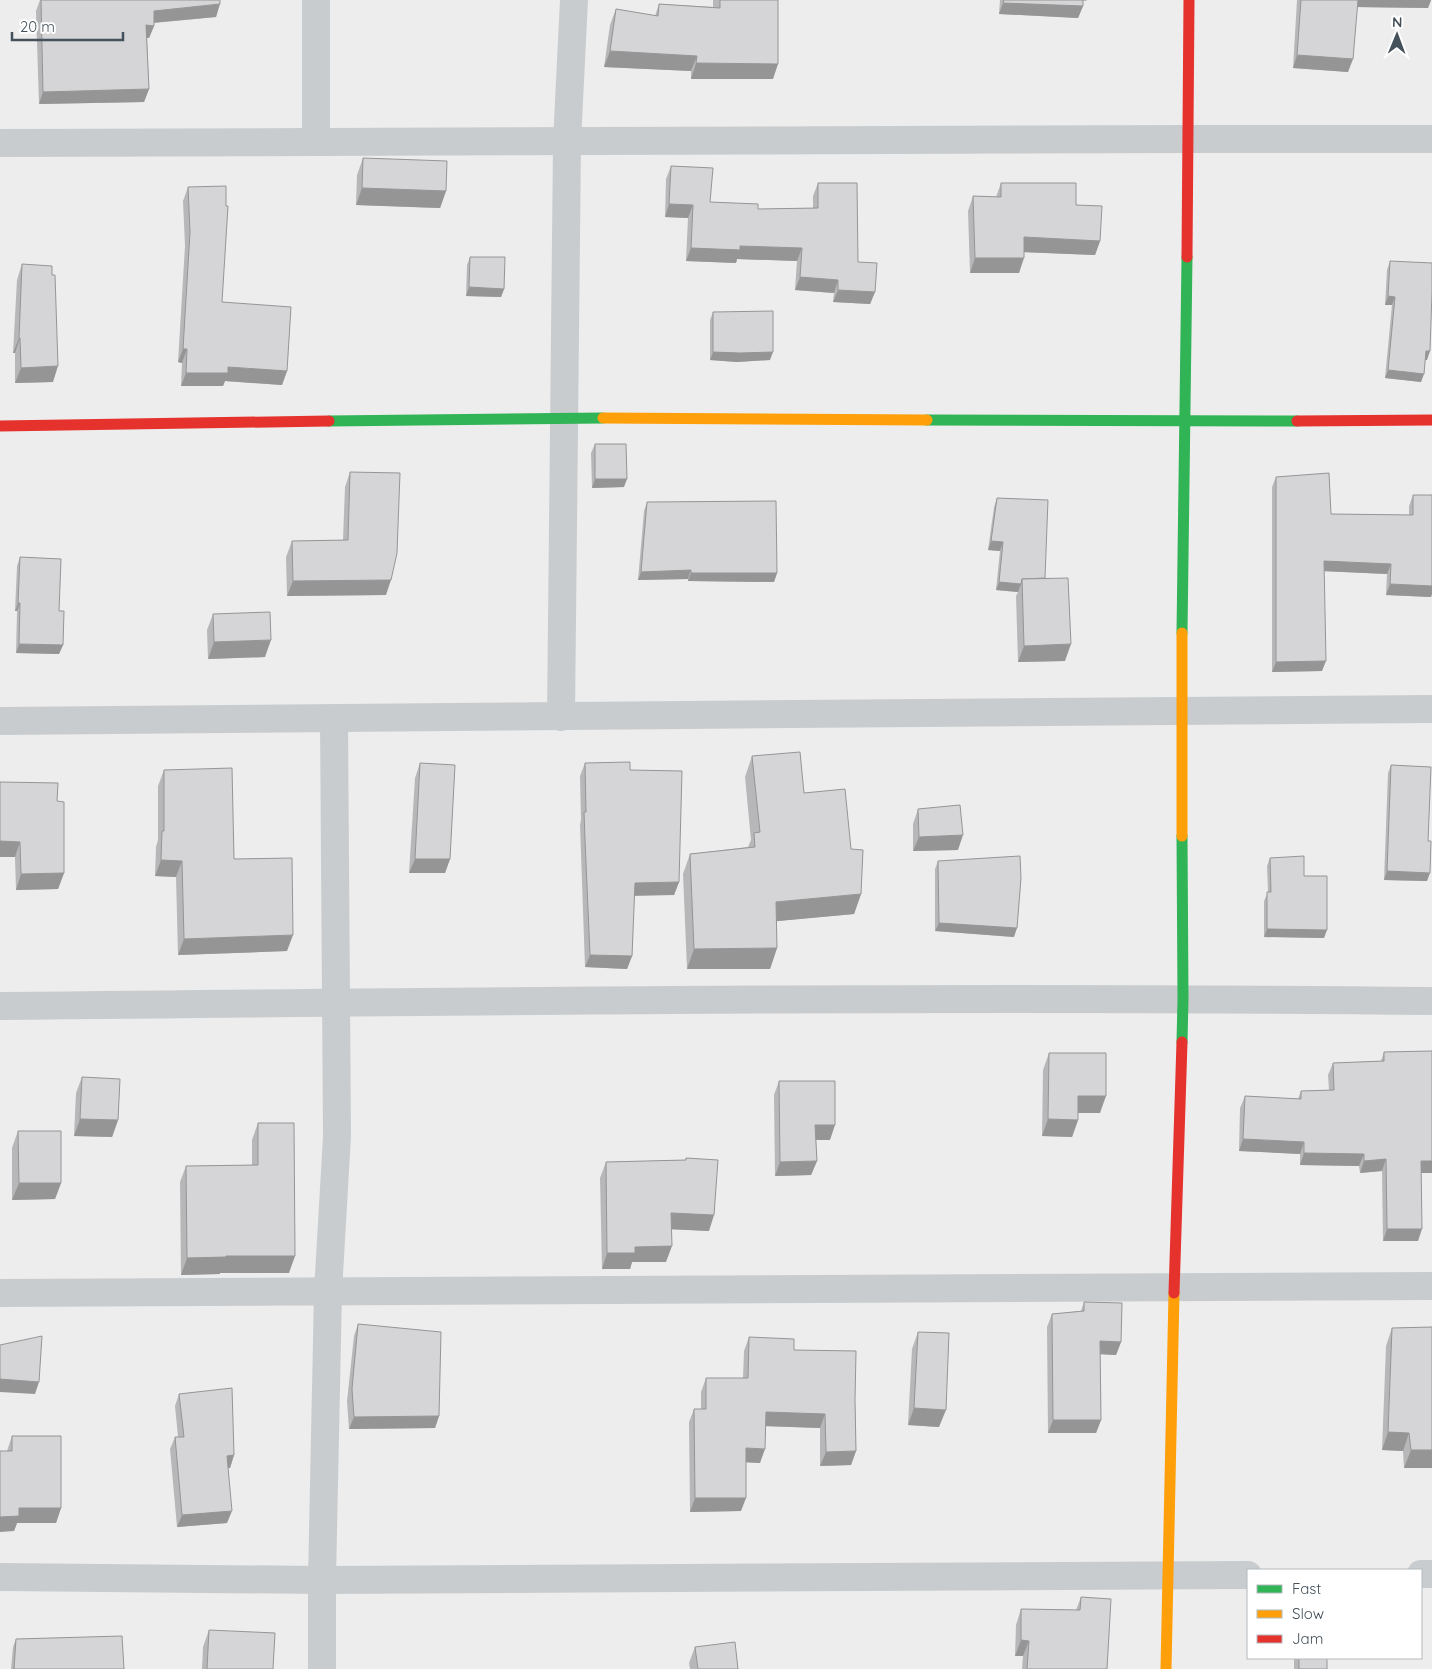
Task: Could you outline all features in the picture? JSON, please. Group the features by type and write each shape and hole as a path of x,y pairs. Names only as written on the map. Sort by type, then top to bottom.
{"street":[{"path":"316,0 316,141"},
{"path":"561,717 567,142 574,0"},
{"path":"1166,1669 1174,1288 1183,999 1182,709 1189,0"},
{"path":"0,143 1432,139"},
{"path":"0,426 564,418 1186,422 1432,420"},
{"path":"0,721 334,720 1182,709 1432,709"},
{"path":"322,1669 328,1292 337,1136 334,720"},
{"path":"0,1006 337,1002 1183,999 1432,1002"},
{"path":"0,1293 1432,1286"},
{"path":"0,1577 322,1580 1247,1575"}],"building":[{"path":"41,0 220,0 220,4 154,11 154,26 146,25 149,89 43,92"},
{"path":"720,0 778,0 778,64 696,63 697,56 610,51 616,9 658,16 659,4 720,8"},
{"path":"1004,0 1083,0 1083,6 1003,3"},
{"path":"1301,0 1358,0 1353,59 1297,55"},
{"path":"363,158 447,161 446,191 362,188"},
{"path":"671,166 713,168 710,202 758,204 758,209 818,208 818,183 857,183 858,262 877,263 875,292 838,290 838,280 800,277 802,248 740,246 740,250 691,248 693,205 669,204"},
{"path":"1001,183 1076,183 1076,205 1102,206 1100,241 1024,237 1024,258 975,258 973,196 1001,197"},
{"path":"226,186 226,206 228,206 222,302 291,307 287,371 228,367 228,373 186,373 187,349 183,349 190,232 188,187"},
{"path":"470,257 505,257 504,289 469,287"},
{"path":"1390,261 1432,263 1430,351 1426,351 1424,374 1388,370 1395,297 1388,296"},
{"path":"22,264 52,266 52,275 55,275 58,366 21,368 19,338"},
{"path":"773,311 773,352 713,352 713,312"},
{"path":"595,444 626,444 627,479 595,479"},
{"path":"350,472 400,473 397,553 391,580 293,581 292,541 348,540"},
{"path":"1329,473 1331,514 1413,515 1413,495 1432,495 1432,586 1390,584 1391,564 1324,561 1326,661 1276,662 1276,477"},
{"path":"997,498 1048,500 1045,578 1022,579 1021,584 999,582 1003,542 991,541"},
{"path":"776,501 777,573 691,573 691,570 641,572 647,502"},
{"path":"20,557 61,559 59,611 64,611 63,645 19,644"},
{"path":"1068,578 1071,644 1024,646 1022,579"},
{"path":"270,612 271,640 214,642 213,614"},
{"path":"800,752 804,793 845,789 851,849 863,850 861,894 776,902 777,948 694,949 690,854 755,847 754,833 760,832 752,756"},
{"path":"630,762 630,770 682,771 679,882 635,883 632,956 590,955 584,812 586,812 585,763"},
{"path":"420,763 455,765 450,859 415,859"},
{"path":"1391,765 1431,767 1428,841 1431,841 1430,873 1387,871"},
{"path":"232,768 234,859 292,858 293,935 184,939 182,861 161,860 162,831 164,831 164,770"},
{"path":"0,782 58,783 57,801 64,802 64,873 21,874 20,842 0,841"},
{"path":"960,805 963,835 919,837 918,809"},
{"path":"1020,856 1021,878 1017,928 939,923 938,861"},
{"path":"1304,856 1304,876 1327,876 1327,930 1267,929 1267,892 1271,892 1270,858"},
{"path":"1432,1051 1432,1161 1421,1161 1422,1229 1387,1229 1386,1159 1364,1161 1364,1154 1304,1153 1304,1142 1243,1139 1245,1096 1301,1099 1301,1091 1334,1090 1333,1063 1384,1061 1384,1052"},
{"path":"1049,1053 1106,1053 1106,1096 1078,1096 1078,1120 1048,1119"},
{"path":"82,1077 120,1079 118,1120 80,1119"},
{"path":"779,1081 835,1081 835,1125 815,1125 817,1161 780,1162"},
{"path":"258,1123 294,1123 295,1256 187,1258 186,1166 258,1165"},
{"path":"18,1131 61,1131 61,1183 19,1183"},
{"path":"686,1158 718,1160 714,1215 671,1213 672,1246 635,1247 635,1253 607,1253 606,1162 686,1160"},
{"path":"1084,1302 1122,1303 1121,1342 1100,1341 1101,1420 1053,1420 1052,1314 1084,1311"},
{"path":"358,1324 441,1332 439,1416 354,1417 352,1389"},
{"path":"1432,1327 1432,1450 1411,1450 1409,1433 1388,1432 1392,1328"},
{"path":"918,1332 949,1333 946,1410 914,1408"},
{"path":"42,1336 39,1382 0,1379 0,1345"},
{"path":"749,1337 794,1339 794,1350 856,1351 856,1451 826,1452 825,1414 766,1412 765,1449 746,1448 746,1498 695,1498 694,1409 706,1409 706,1378 748,1378"},
{"path":"232,1388 234,1455 227,1456 232,1511 182,1515 175,1437 184,1437 179,1394"},
{"path":"12,1436 61,1436 61,1508 19,1508 19,1516 0,1517 0,1451 12,1451"},
{"path":"1081,1597 1111,1599 1107,1669 1027,1669 1029,1641 1021,1640 1021,1609 1080,1610"},
{"path":"209,1630 275,1633 273,1669 207,1669"},
{"path":"122,1636 124,1669 14,1669 16,1639"},
{"path":"735,1642 738,1669 698,1669 695,1647"},
{"path":"1299,1659 1327,1659 1327,1669 1299,1669"}],"traffic: fast":[{"path":"1182,633 1187,257"},
{"path":"329,421 603,418"},
{"path":"927,420 1297,421"},
{"path":"1182,836 1182,1042"}],"traffic: slow":[{"path":"603,418 927,420"},
{"path":"1182,633 1182,836"},
{"path":"1166,1669 1174,1293"}],"traffic: jam":[{"path":"1187,257 1189,0"},
{"path":"1297,421 1432,420"},
{"path":"0,426 329,421"},
{"path":"1174,1293 1182,1042"}]}
